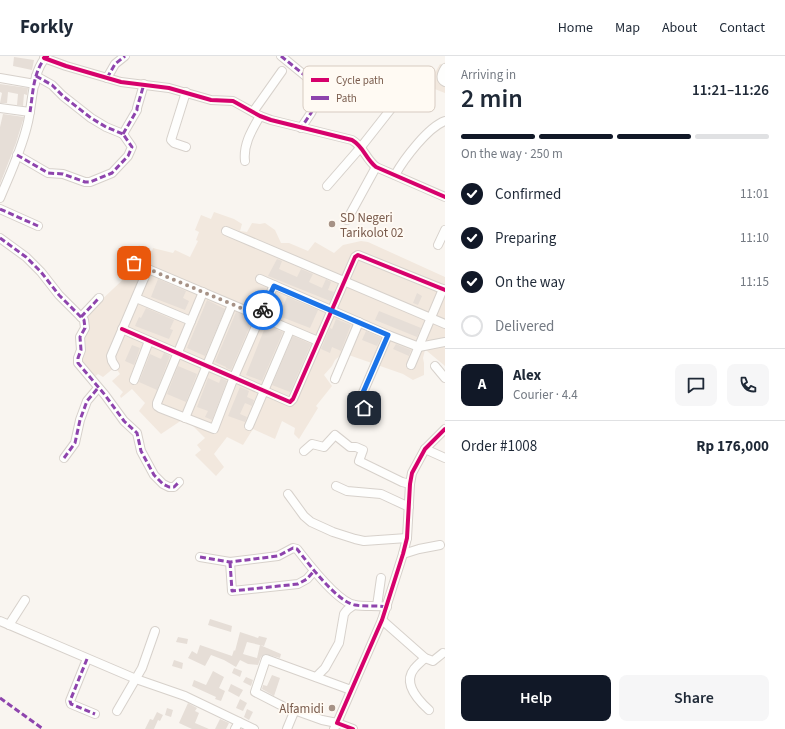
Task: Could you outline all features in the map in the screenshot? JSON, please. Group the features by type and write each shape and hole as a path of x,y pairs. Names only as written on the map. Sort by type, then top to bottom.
{"street":[{"path":"107,78 115,64 125,56"},
{"path":"281,56 303,74"},
{"path":"0,198 27,126 36,80 41,63 46,57 66,66 122,82 154,85 186,92 205,99 233,101 271,120 352,140 361,147 369,161 376,166 445,197"},
{"path":"445,68 441,76 443,82 445,82"},
{"path":"245,161 245,148 257,114 282,71"},
{"path":"0,78 36,80 52,85 63,96 91,118 123,134 132,147 129,154 112,173 90,182 85,182 63,174 48,173 17,155"},
{"path":"123,134 138,110 137,108 144,84"},
{"path":"186,92 171,140 174,143 186,147"},
{"path":"0,109 30,112"},
{"path":"301,128 312,112"},
{"path":"327,186 361,147 388,112"},
{"path":"395,175 401,165 433,128 445,121"},
{"path":"347,220 376,166"},
{"path":"0,209 38,226"},
{"path":"226,230 445,324"},
{"path":"438,245 445,230"},
{"path":"0,238 26,257 41,272 59,295 84,320 85,328 80,337 81,350 78,360 98,388 129,426 137,433 141,451 154,475 163,484 169,487 174,487 179,482"},
{"path":"122,329 234,377 287,402 292,402 355,257 358,254 444,290 411,365"},
{"path":"132,262 318,341"},
{"path":"115,366 111,356 148,269"},
{"path":"260,279 419,347 445,342"},
{"path":"203,292 157,406 185,418 215,428 234,377 274,286"},
{"path":"81,317 99,298"},
{"path":"136,298 191,321"},
{"path":"185,418 208,366 232,305"},
{"path":"335,379 359,322"},
{"path":"249,426 290,330"},
{"path":"364,408 358,404 388,335"},
{"path":"134,380 149,341"},
{"path":"434,366 445,378"},
{"path":"64,458 75,443 80,420 87,401 98,388"},
{"path":"335,726 382,620 403,554 407,538 410,484 412,474 425,449 445,429"},
{"path":"304,451 312,444 324,447 335,435 350,447 356,447 363,450 359,461 402,482 410,484"},
{"path":"425,449 445,458"},
{"path":"336,486 346,491 381,494 409,507"},
{"path":"288,494 304,516 311,522 333,532 364,541 407,538"},
{"path":"403,554 440,545"},
{"path":"200,557 230,562 278,556 293,548 297,549 314,571 343,600 354,605 386,607"},
{"path":"230,562 232,591 298,584 307,579 314,571"},
{"path":"377,606 381,578"},
{"path":"9,625 25,600"},
{"path":"316,677 324,668 339,643 344,614 354,605"},
{"path":"382,620 425,658 434,661 443,653"},
{"path":"0,621 86,659 136,679 185,696 237,725 254,729"},
{"path":"117,711 144,664 155,631"},
{"path":"425,658 413,670 410,683 418,700 429,710"},
{"path":"86,659 70,701 71,704 95,714"},
{"path":"351,690 266,659 255,692 294,712 299,711 335,726 353,729"},
{"path":"287,729 294,712"}],"shaded area":[{"path":"445,62 445,93 435,89 435,73 440,64 443,65"},
{"path":"214,212 234,219 242,224 240,231 247,232 252,223 265,223 275,230 281,243 289,243 308,251 315,242 334,253 343,245 361,241 368,242 445,277 445,366 425,350 423,358 424,375 413,380 403,374 343,353 335,360 324,375 332,386 316,406 318,408 299,439 294,434 295,428 282,421 275,439 253,429 243,445 227,437 214,454 224,467 216,476 195,455 201,450 197,445 205,438 185,418 161,434 139,411 145,403 132,389 121,398 120,396 123,392 112,381 120,374 115,367 103,377 98,374 92,379 79,362 83,320 95,306 131,272 133,258 139,245 147,252 152,251 153,248 173,253 175,250 190,257 198,241 196,240 199,232 195,230 201,215 211,219"}],"building":[{"path":"14,57 34,60 32,70 13,66"},
{"path":"0,84 28,88 27,95 24,94 23,106 17,105 18,94 8,92 7,103 0,103 2,93 0,92"},
{"path":"3,114 24,117 16,143 0,184 0,127"},
{"path":"277,259 282,261 279,269 297,277 301,269 313,274 309,282 322,288 326,279 331,282 328,290 334,292 330,301 268,276"},
{"path":"158,279 186,291 183,298 189,301 185,310 151,297"},
{"path":"417,293 422,296 418,305 413,303"},
{"path":"287,297 318,310 310,328 279,316"},
{"path":"207,300 225,309 205,356 187,348"},
{"path":"146,308 174,320 170,329 173,330 169,339 135,326 139,317 141,318"},
{"path":"379,311 421,328 417,337 375,320"},
{"path":"236,312 253,319 231,370 215,362"},
{"path":"336,319 351,325 341,351 332,347 330,353 321,349 330,328 332,329"},
{"path":"266,325 283,332 262,381 246,375"},
{"path":"366,331 381,338 377,346 362,340"},
{"path":"293,336 311,344 290,392 272,385"},
{"path":"396,344 411,350 409,356 393,349"},
{"path":"132,345 140,348 134,365 125,361"},
{"path":"164,353 170,356 157,390 139,382 150,354 161,359"},
{"path":"178,366 197,374 186,402 167,394"},
{"path":"208,378 219,383 221,378 227,381 212,420 205,417 208,411 197,407"},
{"path":"240,387 249,391 247,397 254,400 252,406 245,403 240,414 247,417 245,422 228,416"},
{"path":"210,619 232,626 231,632 208,625"},
{"path":"240,632 258,638 259,636 267,638 264,646 260,645 281,654 280,658 265,654 261,657 258,665 248,664 240,660 236,667 211,655 205,666 188,658 192,651 197,654 200,645 232,656 234,650 235,651","holes":["247,642 260,645 257,658 243,654"]},
{"path":"178,637 188,639 187,644 176,642"},
{"path":"174,660 183,663 182,669 172,666"},
{"path":"234,668 242,671 240,677 232,673"},
{"path":"213,671 224,677 219,688 225,691 221,701 215,699 216,697 192,686 194,680 206,685"},
{"path":"272,675 280,678 274,696 262,689 263,685 267,686"},
{"path":"246,677 253,680 251,686 243,682"},
{"path":"231,684 243,690 239,697 228,691"},
{"path":"240,699 247,703 243,711 236,708"},
{"path":"188,703 197,708 195,711 199,713 195,723 209,729 192,729 179,723"},
{"path":"167,708 173,710 171,717 165,715"},
{"path":"247,709 253,712 249,720 244,717"},
{"path":"157,712 163,715 160,721 158,720 154,729 145,729 150,719 153,720"},
{"path":"220,719 229,723 226,729 215,729"}],"marked path":[{"path":"30,112 36,75 42,62 47,56"},
{"path":"107,78 115,64 125,56"},
{"path":"281,56 303,74"},
{"path":"36,76 52,85 63,96 91,118 106,127 123,134"},
{"path":"123,134 137,110 144,84"},
{"path":"301,128 312,112"},
{"path":"17,155 48,173 63,174 85,182 90,182 112,173 128,156 132,147 123,134"},
{"path":"0,209 38,226"},
{"path":"0,238 26,257 41,272 59,295 84,320 85,328 80,337 81,350 78,363 105,395 124,421 137,433 141,451 154,475 163,484 169,487 174,487 179,482"},
{"path":"81,317 99,298"},
{"path":"64,458 75,443 80,420 87,401 98,388"},
{"path":"200,557 230,562 278,556 293,548 297,549 323,581 340,597 359,606 387,607"},
{"path":"230,562 232,591 298,584 307,579 314,571"},
{"path":"87,659 70,701 71,704 95,714"},
{"path":"0,698 43,729"}],"cycle path":[{"path":"47,56 44,58 121,82 169,88 211,100 233,101 260,116 271,120 352,140 359,146 376,167 445,197"},
{"path":"122,329 290,402 293,399 355,257 358,255 445,290"},
{"path":"353,729 337,723 382,620 403,554 407,538 412,473 425,449 445,429"}],"way so far":[{"path":"134,263 260,316 263,310"}],"place":[{"name":"SD Negeri Tarikolot 02","path":"332,224"},
{"name":"Alfamidi","path":"332,708"}],"route":[{"path":"263,310 274,286 388,335 358,404 364,408"}]}
